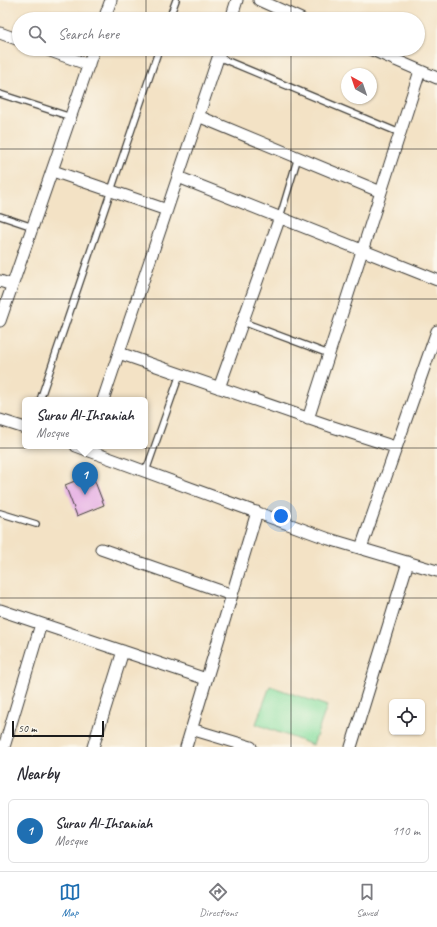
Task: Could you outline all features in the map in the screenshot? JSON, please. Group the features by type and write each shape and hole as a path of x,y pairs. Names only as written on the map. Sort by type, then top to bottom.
{"street":[{"path":"107,12 111,0"},
{"path":"233,12 237,0"},
{"path":"259,0 286,12"},
{"path":"0,33 12,37"},
{"path":"64,56 89,65"},
{"path":"0,321 92,56"},
{"path":"104,397 219,56"},
{"path":"386,56 437,78"},
{"path":"308,419 420,71"},
{"path":"198,116 381,192"},
{"path":"53,170 167,210"},
{"path":"178,177 437,280"},
{"path":"219,388 280,217"},
{"path":"0,281 12,285"},
{"path":"361,548 395,447 437,331"},
{"path":"119,353 308,419 395,447"},
{"path":"0,420 22,427"},
{"path":"90,449 329,539 437,571"},
{"path":"186,747 257,512"},
{"path":"102,549 232,595"},
{"path":"351,747 408,562"},
{"path":"0,610 206,679"},
{"path":"4,747 41,624"},
{"path":"93,747 123,651"},
{"path":"191,729 251,747"}],"lane":[{"path":"172,12 176,0"},
{"path":"41,397 157,56"},
{"path":"227,56 400,133"},
{"path":"0,94 71,118"},
{"path":"280,217 298,157"},
{"path":"0,216 33,227"},
{"path":"243,322 329,354"},
{"path":"146,471 180,374"},
{"path":"0,513 36,524"}],"green space":[{"path":"270,686 327,706 313,745 256,724"}],"building":[{"path":"92,474 104,505 77,516 65,485"}],"place":[{"name":"Surau Al-Ihsaniah","path":"85,495"}]}
